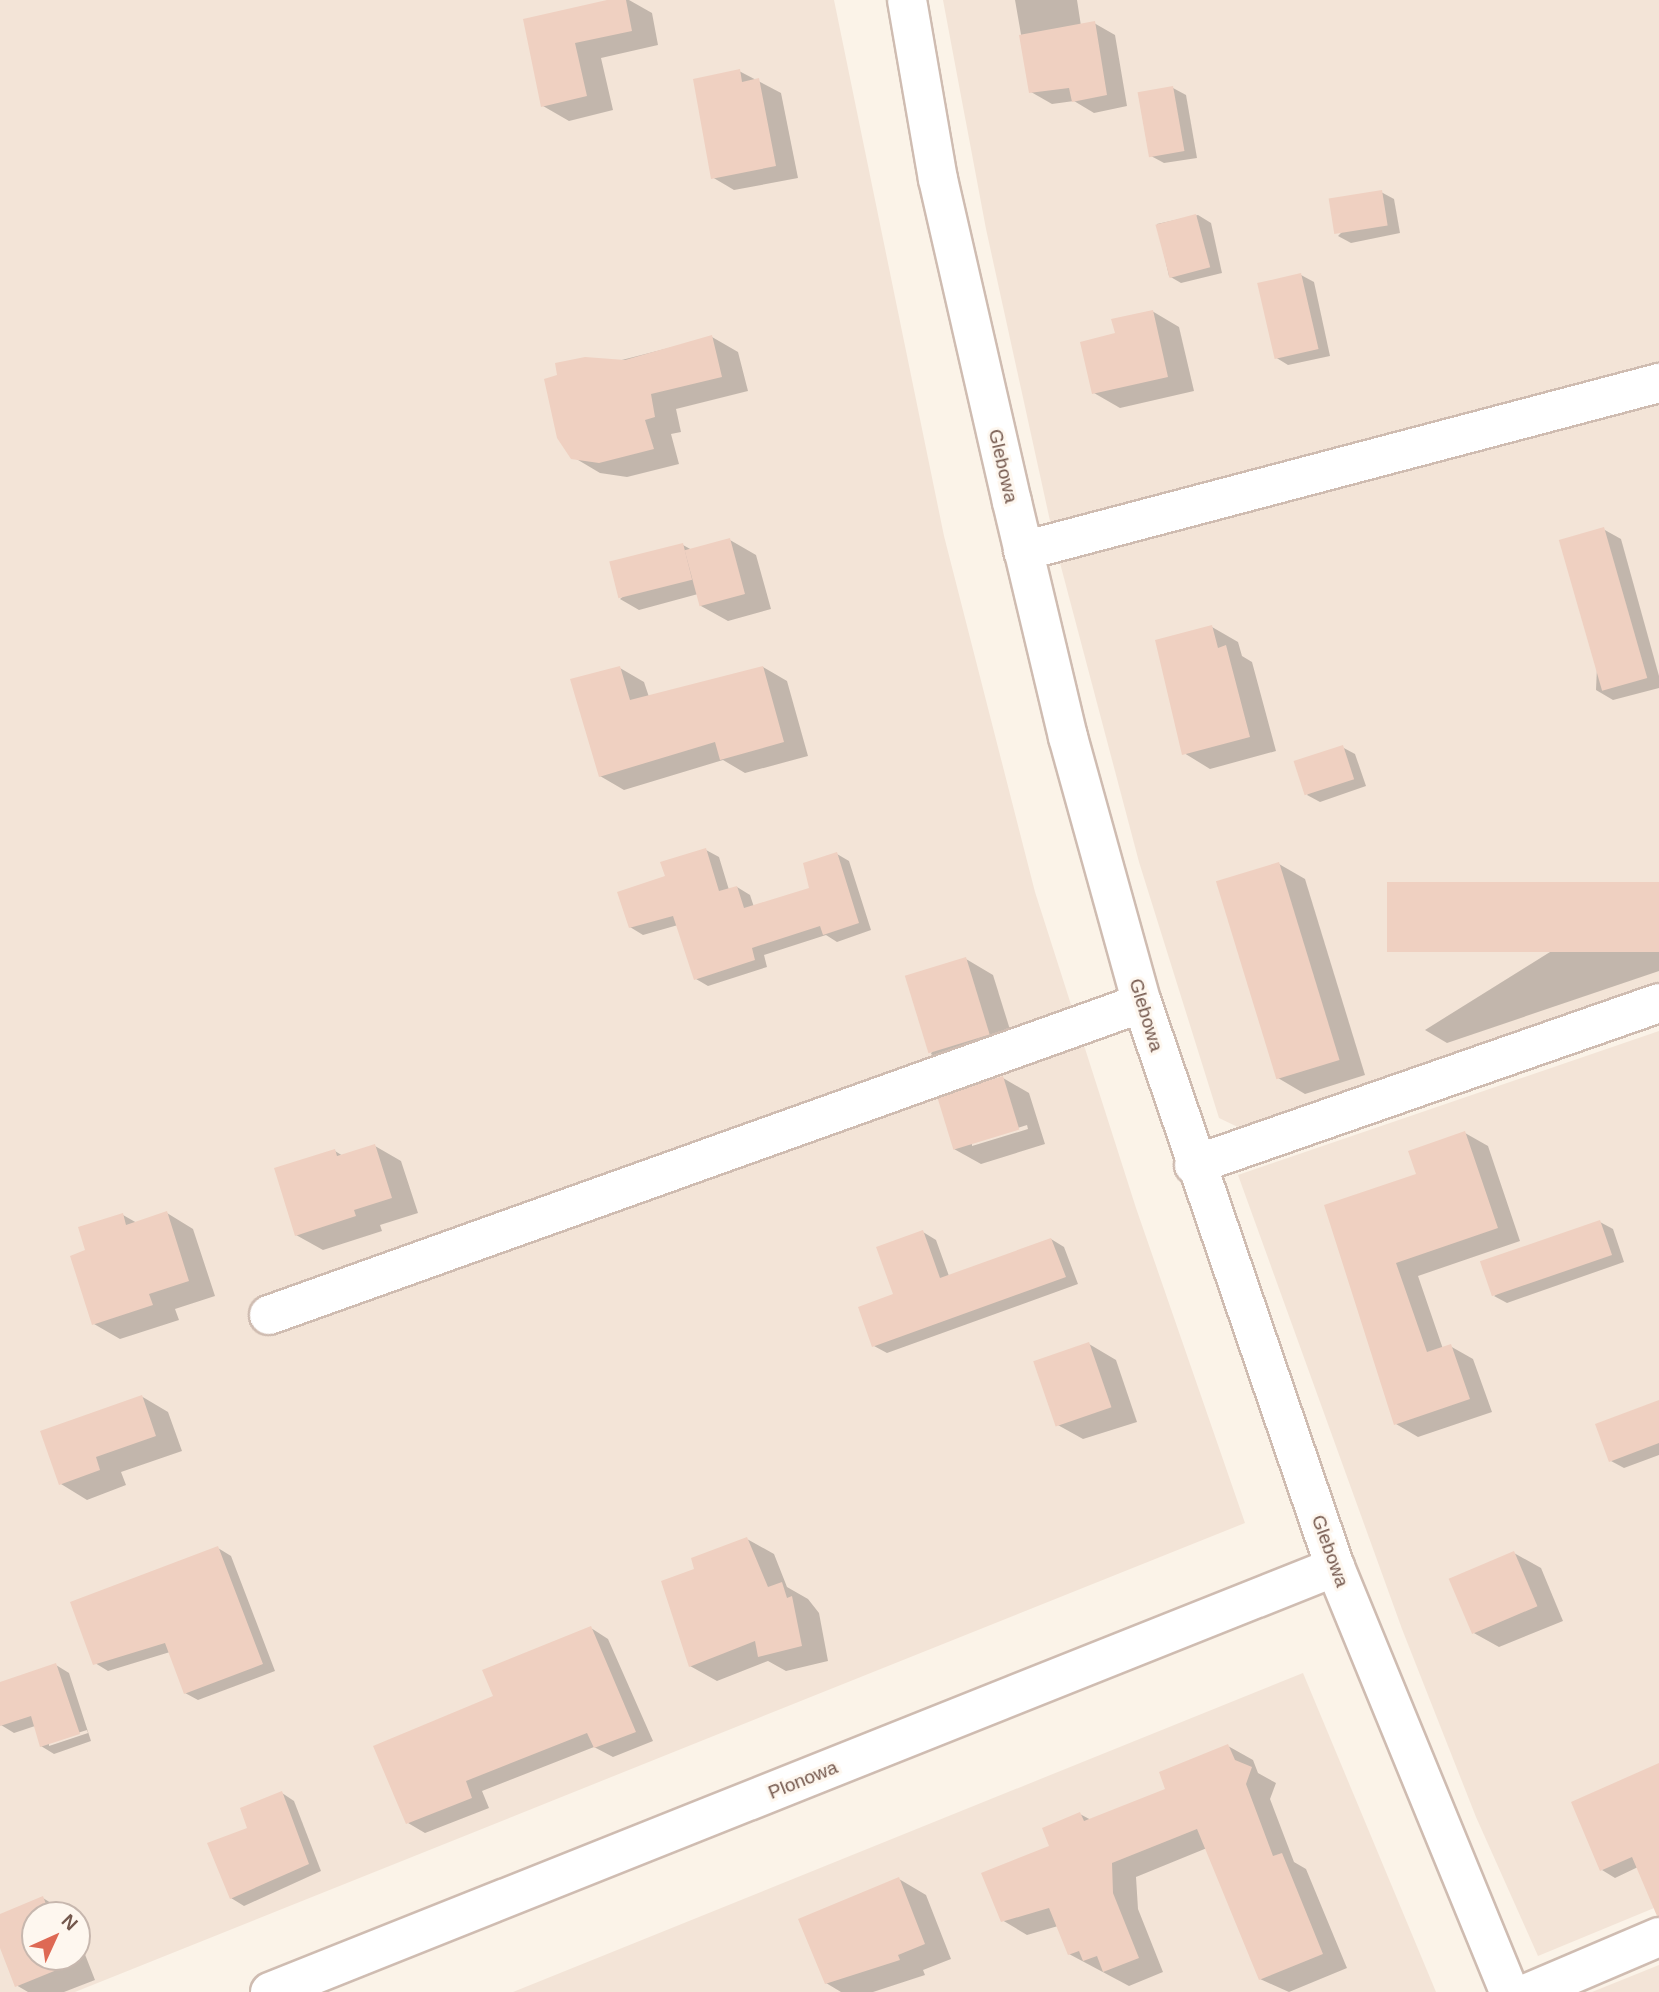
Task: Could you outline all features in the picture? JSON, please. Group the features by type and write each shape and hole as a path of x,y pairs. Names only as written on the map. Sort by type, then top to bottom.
{"street":[{"name":"Glebowa","path":"907,0 938,179 1024,551 1068,737 1142,1003 1194,1165 1335,1567 1509,1992"},
{"path":"1024,551 1659,383"},
{"path":"269,1315 1142,1003"},
{"path":"1194,1165 1659,1003"},
{"name":"Plonowa","path":"270,1992 1335,1567"},
{"path":"1530,1992 1659,1937"}],"shaded area":[{"path":"0,0 834,0 944,536 1035,892 1136,1208 1245,1523 75,1992 0,1992"},
{"path":"943,0 1659,0 1659,369 1052,530 986,229"},
{"path":"1659,404 1659,988 1244,1130 1219,1118 1139,862 1060,563"},
{"path":"1659,1031 1659,1906 1538,1956 1476,1817 1402,1629 1238,1175"},
{"path":"1303,1673 1436,1992 513,1992"},
{"path":"1659,1965 1659,1992 1592,1992"}],"building":[{"path":"607,0 626,0 632,31 575,43 587,96 541,107 523,19"},
{"path":"1095,21 1107,95 1072,102 1069,88 1029,93 1019,35"},
{"path":"740,69 742,82 759,78 776,166 711,179 693,79"},
{"path":"1173,86 1184,151 1149,157 1138,92"},
{"path":"1382,190 1388,226 1334,234 1329,198"},
{"path":"1196,214 1210,267 1170,278 1155,225"},
{"path":"1301,273 1319,349 1275,359 1257,283"},
{"path":"1153,310 1168,377 1092,394 1080,342 1115,333 1111,319"},
{"path":"712,335 722,377 651,394 655,417 645,420 654,449 599,463 571,459 557,438 544,379 557,375 555,363 585,357 625,360"},
{"path":"1604,527 1647,678 1602,691 1559,540"},
{"path":"730,538 745,594 700,606 685,550"},
{"path":"683,543 692,580 618,598 609,561"},
{"path":"1212,625 1218,648 1226,645 1250,737 1182,755 1155,640"},
{"path":"620,666 630,700 763,666 784,742 720,760 715,742 599,777 570,679"},
{"path":"1343,745 1354,779 1305,795 1294,761"},
{"path":"706,848 719,891 737,886 744,908 809,888 803,863 837,852 859,923 823,935 820,926 752,948 755,960 694,980 673,916 629,928 617,892 665,876 660,862"},
{"path":"1279,862 1340,1060 1276,1079 1216,881"},
{"path":"1387,882 1659,882 1659,952 1387,952"},
{"path":"966,957 990,1034 928,1053 905,976"},
{"path":"1003,1076 1019,1130 953,1150 937,1096"},
{"path":"1465,1131 1498,1228 1396,1263 1427,1352 1451,1344 1470,1399 1394,1425 1324,1205 1416,1174 1408,1151"},
{"path":"375,1144 392,1198 354,1210 356,1216 295,1236 274,1168 335,1149 337,1156"},
{"path":"167,1211 189,1281 149,1294 153,1305 92,1325 70,1256 85,1250 78,1227 123,1213 126,1225"},
{"path":"1600,1220 1612,1255 1492,1296 1480,1261"},
{"path":"923,1230 940,1278 1051,1238 1066,1277 872,1347 858,1307 893,1294 876,1247"},
{"path":"1089,1342 1111,1407 1056,1426 1033,1361"},
{"path":"142,1395 156,1436 96,1457 100,1470 59,1485 40,1431"},
{"path":"1659,1400 1659,1443 1609,1462 1595,1424"},
{"path":"747,1537 768,1587 782,1582 787,1598 792,1596 802,1646 758,1657 755,1641 689,1667 661,1581 694,1569 691,1558"},
{"path":"218,1546 263,1664 184,1694 165,1643 93,1665 70,1602"},
{"path":"1514,1551 1537,1606 1472,1634 1449,1579"},
{"path":"591,1626 636,1732 594,1748 587,1733 466,1781 472,1798 406,1824 373,1746 493,1696 482,1670"},
{"path":"56,1663 80,1734 40,1747 31,1716 0,1726 0,1682"},
{"path":"1228,1744 1235,1760 1252,1767 1246,1784 1273,1856 1282,1853 1323,1954 1259,1980 1197,1829 1112,1863 1113,1893 1139,1958 1103,1972 1097,1956 1083,1961 1079,1951 1068,1955 1049,1908 1001,1922 981,1873 1049,1846 1042,1828 1080,1812 1084,1821 1165,1789 1159,1772"},
{"path":"1659,1763 1657,1916 1632,1857 1600,1871 1571,1802"},
{"path":"282,1791 309,1864 230,1899 207,1843 247,1828 240,1808"},
{"path":"899,1877 925,1944 898,1955 900,1960 825,1984 798,1919"},
{"path":"43,1896 45,1901 31,1901"},
{"path":"21,1905 21,1971 54,1971 15,1987 0,1948 0,1914"}]}
